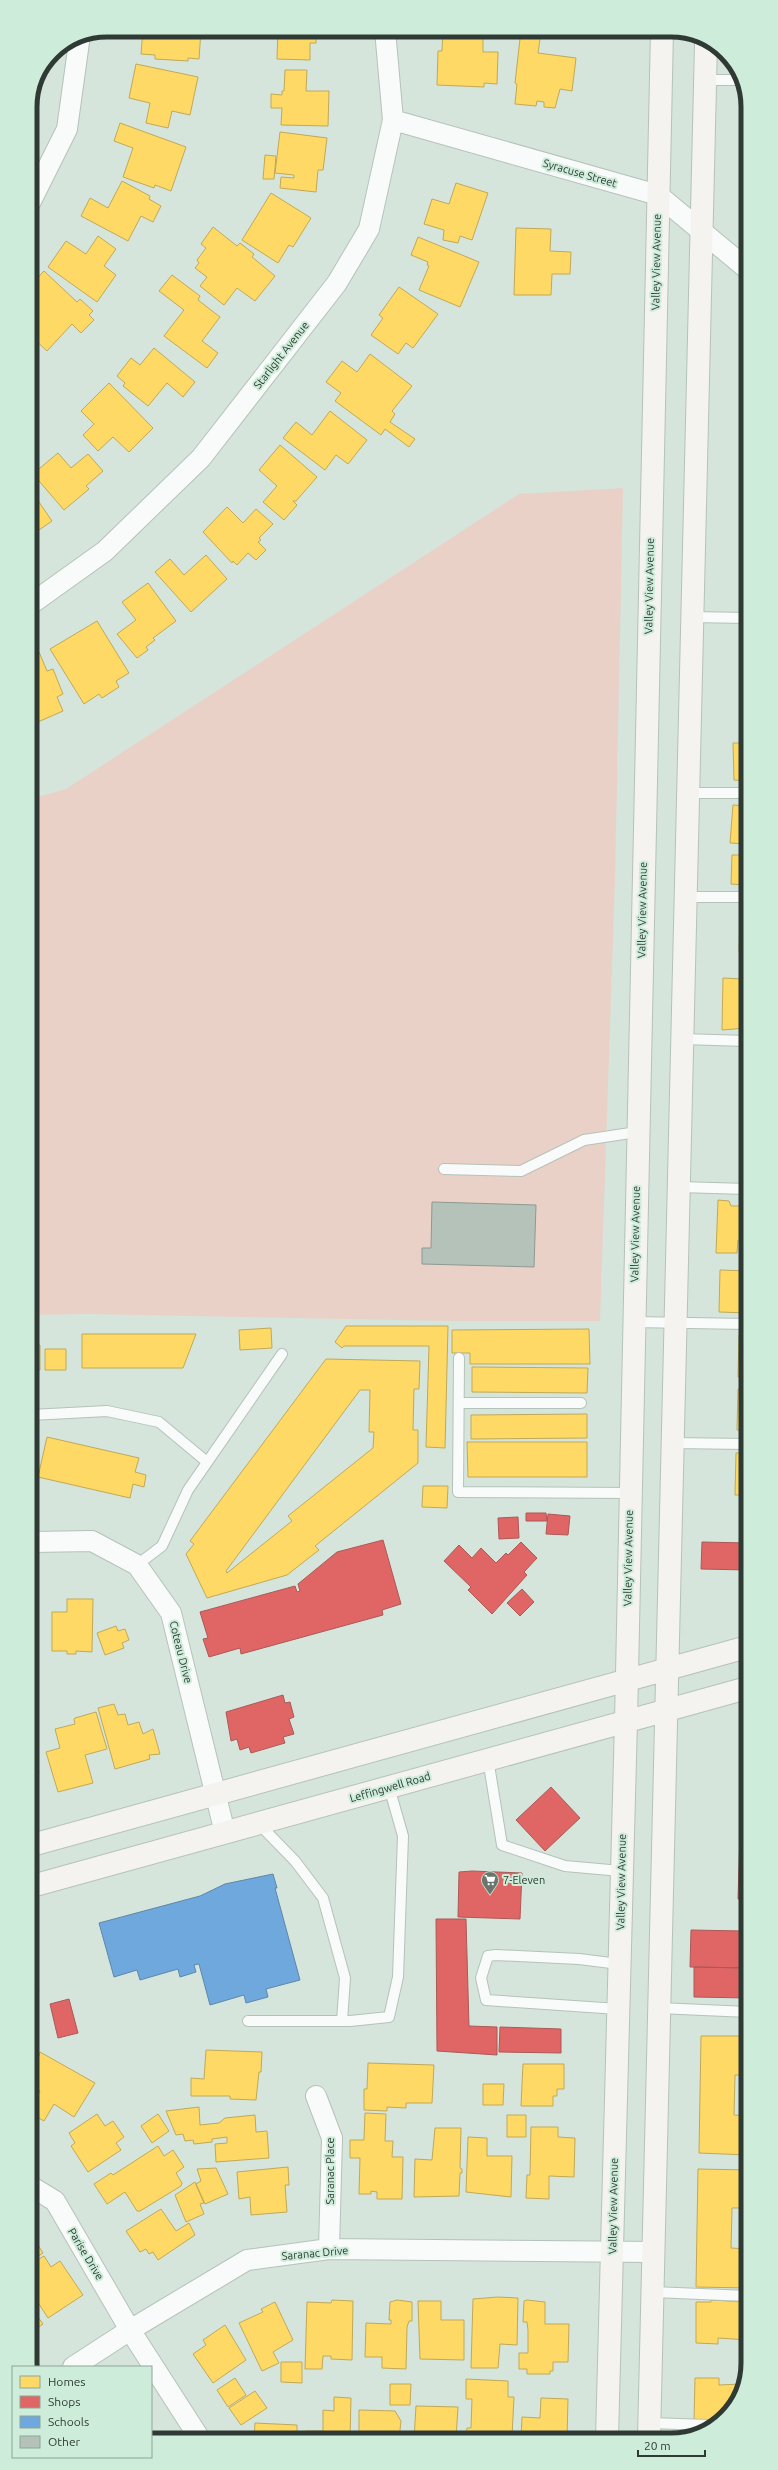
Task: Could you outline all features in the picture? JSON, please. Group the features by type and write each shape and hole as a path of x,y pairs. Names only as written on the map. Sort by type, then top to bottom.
{"main road":[{"name":"Valley View Avenue","path":"607,2433 626,1721 637,1132 662,37"},
{"path":"649,2430 706,46"},
{"path":"37,1844 741,1649"},
{"name":"Leffingwell Road","path":"37,1885 741,1690"}],"street":[{"name":"Starlight Avenue","path":"37,600 105,551 201,458 337,283 369,229 393,120 386,37"},
{"path":"37,189 67,129 79,43"},
{"name":"Syracuse Street","path":"393,120 658,195 741,264"},
{"name":"Coteau Drive","path":"37,1542 92,1541 137,1565 171,1613 225,1833"},
{"name":"Saranac Place","path":"316,2096 332,2138 329,2249"},
{"name":"Parise Drive","path":"37,2190 55,2201 130,2330 196,2433"},
{"name":"Saranac Drive","path":"75,2366 130,2330 247,2260 329,2249 612,2253 654,2252"}],"lane":[{"path":"706,80 736,80"},
{"path":"693,617 741,618"},
{"path":"688,793 741,793"},
{"path":"686,897 741,897"},
{"path":"682,1039 741,1041"},
{"path":"444,1169 521,1171 584,1140 607,1135 637,1132"},
{"path":"679,1187 741,1189"},
{"path":"633,1322 741,1324"},
{"path":"137,1565 162,1546 188,1490 282,1354"},
{"path":"459,1358 458,1492 630,1493"},
{"path":"459,1403 581,1403"},
{"path":"37,1415 106,1411 159,1422 207,1462"},
{"path":"672,1443 741,1444"},
{"path":"488,1759 502,1844 565,1866 621,1871"},
{"path":"248,2021 342,2021 389,2016 398,1977 403,1836 389,1787"},
{"path":"258,1823 295,1861 323,1898 345,1978 342,2021"},
{"path":"618,2009 486,2000 481,1978 488,1956 496,1955 579,1959 619,1964"},
{"path":"659,2008 741,2012"},
{"path":"653,2292 741,2296"},
{"path":"649,2430 703,2425"}],"shaded area":[{"path":"623,488 615,880 600,1321 449,1321 86,1314 37,1315 37,797 66,789 519,494"}],"building: Homes":[{"path":"142,37 201,37 199,59 188,58 188,61 155,59 155,55 141,54"},
{"path":"278,37 316,37 316,43 310,43 310,60 277,59"},
{"path":"443,37 483,38 483,52 498,52 497,84 484,83 484,87 437,85 438,51 442,51"},
{"path":"520,37 540,37 538,53 576,58 572,91 560,89 555,108 544,107 544,102 537,101 536,106 515,104 517,84 515,83"},
{"path":"136,64 198,77 190,115 172,111 168,128 146,123 150,103 129,98"},
{"path":"285,70 307,70 306,91 329,91 328,126 281,125 282,108 271,108 271,94 282,95 282,91 284,91"},
{"path":"120,123 186,147 171,191 155,185 154,188 123,177 133,148 114,141"},
{"path":"280,132 327,138 323,170 318,170 316,192 280,188 281,177 294,178 294,175 275,173"},
{"path":"265,155 276,156 274,179 263,179"},
{"path":"122,181 150,196 149,199 161,206 153,222 141,216 128,241 81,216 90,198 108,208"},
{"path":"456,183 488,193 472,240 460,236 458,243 443,240 444,230 424,224 432,199 449,204"},
{"path":"271,193 311,218 293,247 289,245 278,263 242,240"},
{"path":"213,227 237,246 240,243 254,254 252,257 275,276 255,301 237,288 224,305 200,286 207,277 195,268 199,263 197,260 206,248 201,244"},
{"path":"516,228 551,229 550,251 571,252 570,274 552,274 551,295 514,295"},
{"path":"98,236 116,249 104,266 116,275 97,302 48,267 66,241 86,254"},
{"path":"418,237 479,262 460,307 419,290 429,266 427,265 428,262 411,255"},
{"path":"44,271 77,302 80,299 93,311 89,315 94,320 81,333 72,324 47,351 37,342 37,278"},
{"path":"172,275 200,296 198,300 220,317 202,341 218,353 207,368 164,336 184,310 159,291"},
{"path":"399,287 438,314 413,348 406,343 398,354 371,335 383,318 379,315"},
{"path":"154,348 195,382 183,397 167,383 148,406 123,386 125,383 117,376 131,358 140,365"},
{"path":"370,354 412,386 392,411 395,414 390,422 415,439 409,447 385,429 381,435 335,401 341,393 326,382 342,361 357,372"},
{"path":"109,383 153,428 129,452 113,437 98,451 83,435 94,424 81,411"},
{"path":"330,411 367,440 348,464 336,455 325,470 283,438 296,422 312,435"},
{"path":"280,445 317,477 296,501 293,501 297,505 284,520 263,502 277,486 259,470"},
{"path":"58,453 71,468 88,454 103,471 86,486 89,489 64,510 37,479 37,471"},
{"path":"37,499 52,521 37,531"},
{"path":"227,507 243,523 256,509 273,524 259,538 261,540 258,542 266,550 256,560 248,553 237,565 233,561 232,563 203,532"},
{"path":"206,555 227,579 191,612 155,572 170,559 184,575"},
{"path":"148,583 176,621 153,638 155,640 146,647 148,650 137,658 117,634 136,620 122,602"},
{"path":"97,621 129,673 116,681 119,687 102,698 99,694 84,704 50,649"},
{"path":"741,630 741,676 740,676"},
{"path":"39,652 47,671 53,669 63,694 57,697 63,711 37,722 37,653"},
{"path":"733,743 741,743 741,781 734,780"},
{"path":"733,805 741,806 741,844 730,843"},
{"path":"732,855 741,855 741,885 731,884"},
{"path":"740,912 741,912 741,952 739,952"},
{"path":"723,978 741,979 741,1028 722,1030"},
{"path":"718,1200 729,1201 731,1206 741,1206 741,1240 738,1240 737,1253 716,1253"},
{"path":"720,1270 741,1271 741,1313 719,1312"},
{"path":"346,1326 448,1326 445,1448 426,1447 429,1346 344,1346 342,1348 335,1342"},
{"path":"271,1328 272,1348 240,1350 239,1330"},
{"path":"589,1329 590,1364 470,1364 470,1353 452,1353 452,1330"},
{"path":"82,1334 196,1334 183,1368 82,1368"},
{"path":"739,1335 741,1335 741,1377 738,1377"},
{"path":"37,1345 40,1345 40,1370 37,1370"},
{"path":"45,1349 66,1349 66,1370 45,1370"},
{"path":"326,1359 420,1361 419,1389 414,1389 413,1430 418,1430 418,1463 315,1546 319,1550 287,1575 207,1598 186,1554 194,1544 190,1541","holes":["360,1390 370,1390 369,1432 374,1432 373,1448 288,1516 292,1521 227,1573 226,1571"]},
{"path":"472,1367 588,1368 587,1393 472,1392"},
{"path":"738,1389 741,1389 741,1430 737,1430"},
{"path":"587,1414 587,1438 471,1439 471,1415"},
{"path":"47,1437 139,1458 135,1472 146,1475 144,1487 133,1484 130,1498 38,1477"},
{"path":"467,1442 587,1442 587,1477 468,1477"},
{"path":"736,1453 741,1453 741,1495 735,1495"},
{"path":"423,1486 448,1486 447,1508 422,1507"},
{"path":"67,1599 93,1599 92,1652 76,1651 76,1654 67,1654 67,1651 52,1651 52,1612 67,1612"},
{"path":"116,1626 118,1631 125,1629 129,1640 122,1643 124,1648 105,1655 97,1633"},
{"path":"114,1704 118,1715 125,1714 128,1725 139,1722 143,1734 153,1729 160,1754 149,1755 150,1759 115,1769 98,1708"},
{"path":"96,1712 107,1749 85,1755 93,1783 58,1792 46,1752 60,1748 55,1729 75,1724 75,1718"},
{"path":"701,2036 741,2036 741,2075 735,2075 734,2115 741,2116 741,2155 699,2153"},
{"path":"206,2050 262,2052 261,2072 259,2072 256,2100 230,2099 230,2096 191,2096 191,2078 204,2079"},
{"path":"40,2052 95,2083 74,2117 54,2104 44,2121 37,2117 37,2092 39,2093 40,2091 37,2089 37,2063"},
{"path":"368,2063 434,2065 432,2103 406,2103 406,2108 387,2107 387,2111 364,2110 364,2089 367,2089"},
{"path":"523,2064 564,2064 564,2089 557,2089 557,2096 553,2096 553,2106 521,2106"},
{"path":"483,2084 504,2084 503,2105 483,2105"},
{"path":"199,2107 200,2125 219,2123 225,2118 255,2115 256,2132 267,2131 269,2158 216,2162 215,2144 227,2143 227,2137 212,2139 212,2142 194,2144 193,2140 185,2141 183,2134 176,2135 166,2111"},
{"path":"365,2113 386,2114 385,2141 393,2141 392,2157 403,2157 402,2199 377,2199 377,2192 371,2191 371,2194 359,2194 360,2158 350,2158 350,2140 364,2140"},
{"path":"97,2114 105,2126 113,2121 124,2137 116,2143 121,2150 88,2172 71,2146 75,2143 69,2133"},
{"path":"158,2114 169,2131 152,2143 141,2126"},
{"path":"507,2115 526,2115 526,2137 507,2137"},
{"path":"531,2127 558,2127 558,2137 575,2138 574,2177 549,2176 549,2199 526,2198 527,2175 530,2175"},
{"path":"435,2128 461,2128 460,2168 462,2169 462,2173 460,2173 459,2196 414,2197 415,2159 432,2160"},
{"path":"468,2137 487,2138 487,2156 512,2156 511,2197 466,2192"},
{"path":"158,2146 164,2156 173,2150 184,2167 176,2173 182,2183 181,2186 140,2211 137,2211 125,2192 107,2204 94,2184 111,2173 113,2175"},
{"path":"288,2167 289,2185 285,2185 287,2212 251,2215 250,2197 239,2199 237,2172"},
{"path":"216,2168 228,2194 205,2204 196,2184 201,2181 197,2169"},
{"path":"698,2169 741,2170 741,2208 732,2208 731,2248 741,2249 741,2288 696,2287"},
{"path":"195,2182 204,2203 200,2204 204,2214 186,2222 175,2195"},
{"path":"161,2209 176,2231 189,2223 195,2235 158,2260 153,2252 149,2254 146,2249 140,2252 126,2231"},
{"path":"37,2244 43,2253 37,2257"},
{"path":"44,2256 51,2267 60,2261 83,2295 48,2318 37,2301 37,2260"},
{"path":"498,2297 518,2298 517,2345 500,2344 498,2368 471,2368 473,2299"},
{"path":"332,2300 353,2301 352,2360 331,2359 331,2356 323,2356 322,2369 305,2369 307,2302 331,2303"},
{"path":"397,2300 412,2302 412,2321 409,2321 407,2327 406,2369 382,2368 382,2357 365,2357 366,2323 391,2324 391,2320 389,2320 390,2302"},
{"path":"711,2300 741,2302 741,2340 718,2338 718,2344 696,2343 696,2302 711,2302"},
{"path":"418,2301 441,2301 441,2320 464,2320 464,2360 420,2359"},
{"path":"524,2301 545,2302 545,2324 569,2324 568,2362 553,2362 553,2371 550,2371 550,2374 527,2374 527,2369 519,2369 519,2353 528,2353 527,2322 523,2322"},
{"path":"275,2302 293,2340 273,2352 279,2363 262,2371 239,2323 263,2312 261,2309"},
{"path":"37,2316 43,2324 37,2328"},
{"path":"225,2325 246,2360 213,2383 193,2354 206,2345 203,2340"},
{"path":"281,2362 302,2362 302,2383 281,2382"},
{"path":"235,2378 246,2395 228,2407 217,2390"},
{"path":"695,2378 719,2378 719,2385 737,2384 729,2402 710,2421 708,2423 694,2421"},
{"path":"466,2379 508,2381 508,2397 514,2397 512,2433 466,2433 467,2428 471,2428 472,2399 466,2399"},
{"path":"390,2384 411,2384 410,2405 390,2405"},
{"path":"255,2391 267,2408 241,2425 229,2408"},
{"path":"334,2397 351,2398 350,2433 305,2433 305,2431 323,2431 323,2410 334,2411"},
{"path":"541,2398 568,2399 567,2433 521,2433 522,2417 540,2418"},
{"path":"416,2406 458,2407 456,2433 414,2433"},
{"path":"359,2410 395,2411 401,2421 400,2433 359,2433"},
{"path":"255,2423 297,2425 297,2433 254,2433"}],"building: Shops":[{"path":"526,1513 546,1513 547,1521 526,1521"},
{"path":"548,1514 570,1516 568,1535 546,1534"},
{"path":"518,1517 519,1538 499,1539 498,1518"},
{"path":"383,1540 401,1604 382,1610 383,1615 241,1654 240,1648 209,1657 203,1639 208,1638 200,1612 295,1586 297,1592 300,1591 298,1584 337,1552"},
{"path":"521,1542 537,1558 524,1572 527,1575 492,1614 468,1590 471,1587 444,1561 459,1545 472,1558 481,1548 496,1563 506,1553 508,1555"},
{"path":"702,1542 741,1543 741,1570 701,1569"},
{"path":"522,1589 534,1602 520,1616 507,1603"},
{"path":"283,1695 285,1703 290,1702 294,1717 289,1719 294,1734 283,1737 285,1743 251,1753 249,1747 240,1750 237,1739 231,1741 226,1712"},
{"path":"551,1787 580,1818 545,1851 516,1820"},
{"path":"740,1834 741,1834 741,1899 738,1899"},
{"name":"7-Eleven","path":"472,1871 522,1873 520,1919 458,1917 459,1872"},
{"path":"436,1919 466,1919 469,2026 497,2027 497,2055 437,2051"},
{"path":"691,1930 741,1931 741,1968 690,1967"},
{"path":"694,1967 741,1968 741,1998 694,1997"},
{"path":"69,1999 78,2033 58,2038 50,2004"},
{"path":"500,2027 561,2029 561,2053 499,2052"}],"building: Schools":[{"path":"273,1874 277,1888 275,1888 300,1980 266,1989 268,1997 246,2003 244,1995 210,2005 199,1964 194,1965 196,1972 180,1977 178,1969 140,1980 137,1970 114,1977 99,1923 200,1896 225,1884"}],"building: Other":[{"path":"432,1202 536,1205 534,1267 422,1264 422,1248 431,1248"}],"place":[{"name":"7-Eleven","path":"490,1895"}]}
